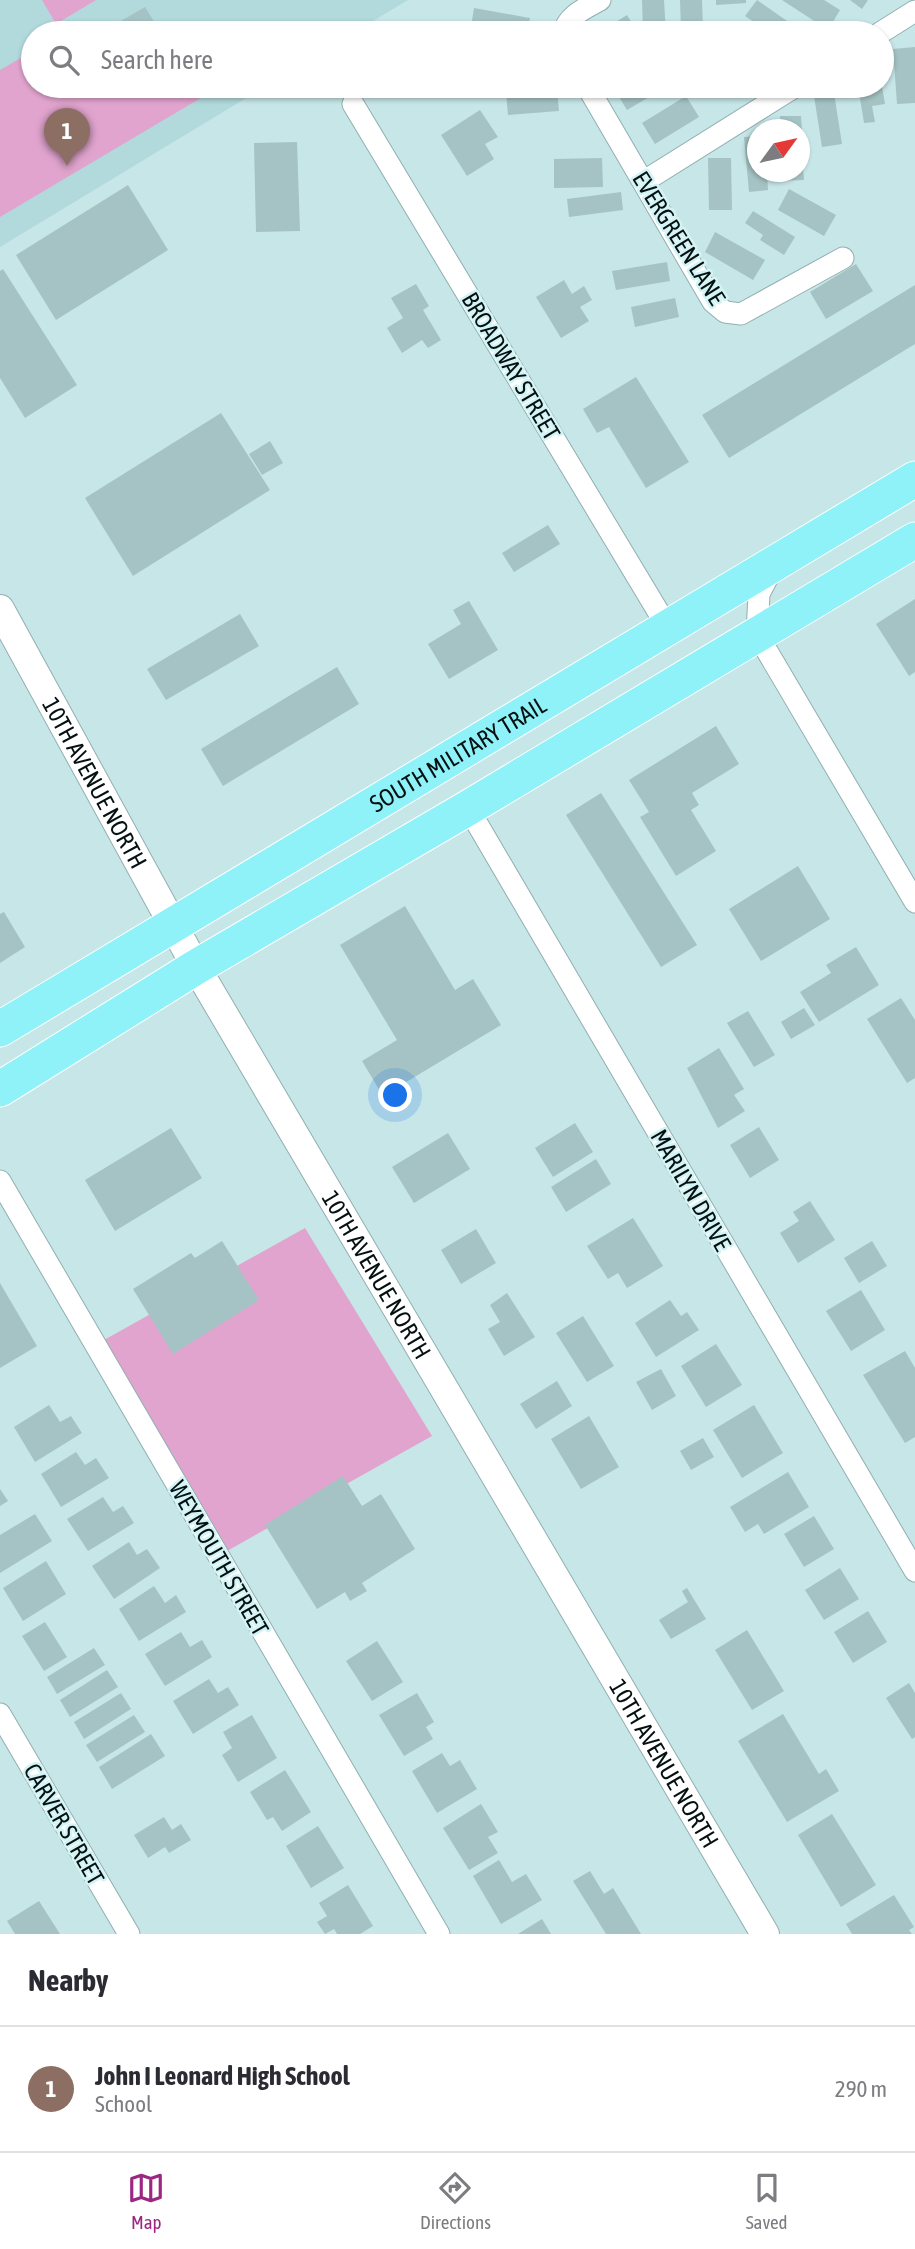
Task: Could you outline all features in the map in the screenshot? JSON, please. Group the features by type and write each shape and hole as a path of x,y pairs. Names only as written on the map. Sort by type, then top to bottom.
{"main road":[{"name":"SOUTH MILITARY TRAIL","path":"0,1029 915,479"},
{"name":"SOUTH MILITARY TRAIL","path":"0,1089 196,967 468,808 915,540"}],"street":[{"path":"570,21 600,0"},
{"path":"894,24 915,11"},
{"name":"EVERGREEN LANE","path":"594,98 713,302 725,312 741,314 843,258"},
{"path":"643,182 777,98"},
{"name":"BROADWAY STREET","path":"353,104 668,628"},
{"path":"776,562 759,594 757,634 915,902"},
{"name":"10TH AVENUE NORTH","path":"0,609 196,967 765,1934"},
{"name":"MARILYN DRIVE","path":"468,808 915,1571"},
{"name":"WEYMOUTH STREET","path":"0,1181 439,1934"},
{"name":"CARVER STREET","path":"0,1714 129,1934"}],"shaded area":[{"path":"0,0 408,0 373,21 21,21 21,98 246,98 0,247"},
{"path":"42,0 96,0 61,21 54,21"},
{"path":"21,58 21,98 201,98 0,217 0,70"},
{"path":"305,1228 432,1436 218,1556 95,1345"}],"building":[{"path":"642,0 664,0 665,21 643,21"},
{"path":"680,0 702,0 703,21 681,21"},
{"path":"716,0 746,0 746,3 716,5"},
{"path":"757,0 787,21 752,21 745,16"},
{"path":"782,0 824,0 840,10 833,21 814,21"},
{"path":"850,0 868,0 862,9"},
{"path":"145,7 154,21 121,21"},
{"path":"474,8 530,18 529,21 472,21"},
{"path":"627,15 631,21 617,21"},
{"path":"915,47 915,103 897,104 894,49"},
{"path":"506,98 558,98 559,111 508,115"},
{"path":"620,98 648,98 627,110"},
{"path":"683,98 687,98 699,117 655,144 642,123"},
{"path":"814,98 835,98 842,144 822,147"},
{"path":"860,98 884,98 885,104 872,106 875,122 864,123"},
{"path":"480,110 498,137 485,144 494,159 467,176 441,135"},
{"path":"780,116 801,116 801,119 780,119"},
{"path":"744,137 747,137 747,170"},
{"path":"297,142 300,231 256,232 254,143"},
{"path":"602,158 603,187 554,188 554,159"},
{"path":"708,158 731,158 732,210 709,210"},
{"path":"748,182 768,182 768,190 749,192"},
{"path":"128,185 168,250 56,320 16,255"},
{"path":"789,189 836,215 824,236 778,210"},
{"path":"621,192 623,210 569,217 567,199"},
{"path":"753,211 795,237 784,255 760,240 763,235 745,223"},
{"path":"715,232 765,260 753,280 705,252"},
{"path":"667,262 670,281 616,290 612,271"},
{"path":"856,264 873,291 826,319 810,292"},
{"path":"3,269 77,385 25,418 0,378 0,271"},
{"path":"564,280 572,294 584,286 592,300 580,307 589,321 561,338 536,297"},
{"path":"416,284 429,306 423,310 441,340 428,348 422,340 402,353 387,328 403,318 391,298"},
{"path":"915,285 915,344 729,458 702,415"},
{"path":"675,298 679,317 635,327 631,307"},
{"path":"636,377 689,462 646,488 609,427 597,433 583,409"},
{"path":"221,413 270,490 133,576 85,498"},
{"path":"270,441 283,463 262,475 249,454"},
{"path":"548,525 560,544 514,572 502,553"},
{"path":"915,599 915,672 909,676 876,624"},
{"path":"469,601 498,650 449,679 428,644 461,624 453,610"},
{"path":"240,614 259,646 166,700 147,669"},
{"path":"337,667 359,704 223,786 201,749"},
{"path":"716,726 739,764 692,793 699,805 691,810 716,851 676,876 640,817 649,812 629,780"},
{"path":"601,793 697,945 661,967 566,815"},
{"path":"798,866 830,919 761,961 729,909"},
{"path":"405,906 455,990 473,979 501,1025 383,1096 362,1061 397,1040 340,945"},
{"path":"4,912 25,947 0,963 0,914"},
{"path":"856,947 879,985 819,1022 800,992 831,973 826,965"},
{"path":"901,998 915,1020 915,1078 907,1083 867,1019"},
{"path":"804,1008 815,1025 791,1039 781,1022"},
{"path":"748,1011 775,1055 754,1067 727,1023"},
{"path":"719,1048 744,1089 734,1095 745,1111 718,1128 687,1068"},
{"path":"575,1123 593,1152 553,1177 535,1148"},
{"path":"759,1127 779,1160 750,1178 730,1145"},
{"path":"171,1128 202,1178 115,1231 85,1180"},
{"path":"448,1133 470,1169 414,1203 392,1167"},
{"path":"596,1159 611,1184 566,1212 551,1187"},
{"path":"810,1201 835,1240 798,1263 780,1233 799,1221 793,1212"},
{"path":"633,1218 663,1266 627,1288 618,1273 608,1279 587,1246"},
{"path":"476,1229 496,1263 461,1284 441,1250"},
{"path":"222,1241 259,1300 173,1354 133,1289 191,1253 195,1258"},
{"path":"872,1241 887,1266 859,1283 844,1258"},
{"path":"0,1283 37,1346 0,1368"},
{"path":"861,1290 885,1330 851,1351 826,1311"},
{"path":"507,1293 535,1337 504,1356 488,1329 500,1322 490,1305"},
{"path":"670,1300 681,1316 687,1312 699,1330 656,1357 635,1323"},
{"path":"583,1316 614,1366 587,1382 556,1333"},
{"path":"716,1344 742,1385 706,1407 681,1366"},
{"path":"905,1351 915,1368 915,1437 905,1443 863,1375"},
{"path":"661,1369 676,1396 652,1410 636,1382"},
{"path":"557,1381 572,1406 536,1429 520,1404"},
{"path":"49,1405 60,1422 71,1416 82,1433 35,1462 14,1427"},
{"path":"754,1405 783,1453 742,1478 713,1430"},
{"path":"589,1416 619,1467 581,1489 551,1439"},
{"path":"703,1438 714,1457 691,1470 680,1451"},
{"path":"76,1452 85,1465 96,1458 109,1478 61,1507 41,1474"},
{"path":"788,1472 809,1507 764,1534 758,1524 745,1532 730,1507"},
{"path":"343,1476 362,1506 381,1494 415,1549 362,1583 367,1591 350,1601 345,1592 317,1609 265,1525"},
{"path":"0,1489 8,1501 0,1506"},
{"path":"103,1497 113,1512 123,1506 134,1523 88,1551 67,1519"},
{"path":"35,1514 52,1541 0,1573 0,1535"},
{"path":"814,1516 834,1549 804,1567 784,1534"},
{"path":"129,1542 137,1555 147,1549 160,1568 114,1599 92,1566"},
{"path":"46,1561 66,1594 23,1621 3,1588"},
{"path":"840,1568 859,1599 824,1620 805,1590"},
{"path":"154,1586 165,1603 176,1595 186,1612 139,1641 119,1609"},
{"path":"687,1588 706,1619 671,1639 659,1620 688,1602 682,1591"},
{"path":"868,1611 887,1642 853,1663 834,1632"},
{"path":"45,1622 67,1657 44,1671 22,1636"},
{"path":"747,1630 784,1691 752,1710 715,1650"},
{"path":"181,1632 190,1647 202,1640 212,1657 165,1686 145,1654"},
{"path":"377,1641 403,1682 372,1701 346,1661"},
{"path":"94,1648 105,1665 57,1694 47,1677"},
{"path":"107,1670 118,1687 70,1717 60,1700"},
{"path":"209,1679 218,1693 228,1687 239,1705 193,1734 173,1701"},
{"path":"909,1683 915,1693 915,1737 912,1739 886,1698"},
{"path":"121,1693 131,1709 84,1739 74,1722"},
{"path":"417,1693 434,1722 426,1727 433,1739 404,1756 379,1715"},
{"path":"783,1714 819,1774 826,1769 839,1791 787,1822 738,1741"},
{"path":"134,1715 145,1732 97,1762 86,1745"},
{"path":"252,1715 277,1758 238,1782 222,1755 232,1748 223,1732"},
{"path":"151,1734 165,1756 112,1789 99,1767"},
{"path":"442,1753 450,1766 460,1760 477,1789 437,1813 412,1771"},
{"path":"285,1770 311,1812 282,1831 273,1817 267,1820 250,1792"},
{"path":"481,1804 498,1832 488,1837 498,1853 469,1870 443,1828"},
{"path":"832,1814 876,1885 841,1907 798,1835"},
{"path":"164,1817 172,1830 181,1824 191,1840 169,1853 165,1847 148,1858 134,1835"},
{"path":"318,1826 344,1868 311,1888 286,1846"},
{"path":"499,1860 512,1882 526,1874 542,1900 501,1924 473,1876"},
{"path":"590,1871 604,1894 613,1888 641,1934 606,1934 573,1881"},
{"path":"348,1885 373,1926 360,1934 337,1934 334,1929 325,1934 317,1922 327,1916 319,1903"},
{"path":"894,1895 914,1927 909,1930 912,1934 852,1934 846,1924"},
{"path":"39,1901 60,1934 15,1934 7,1921"},
{"path":"542,1919 551,1934 518,1934"}],"place":[{"name":"John I Leonard High School","path":"67,166"}]}
